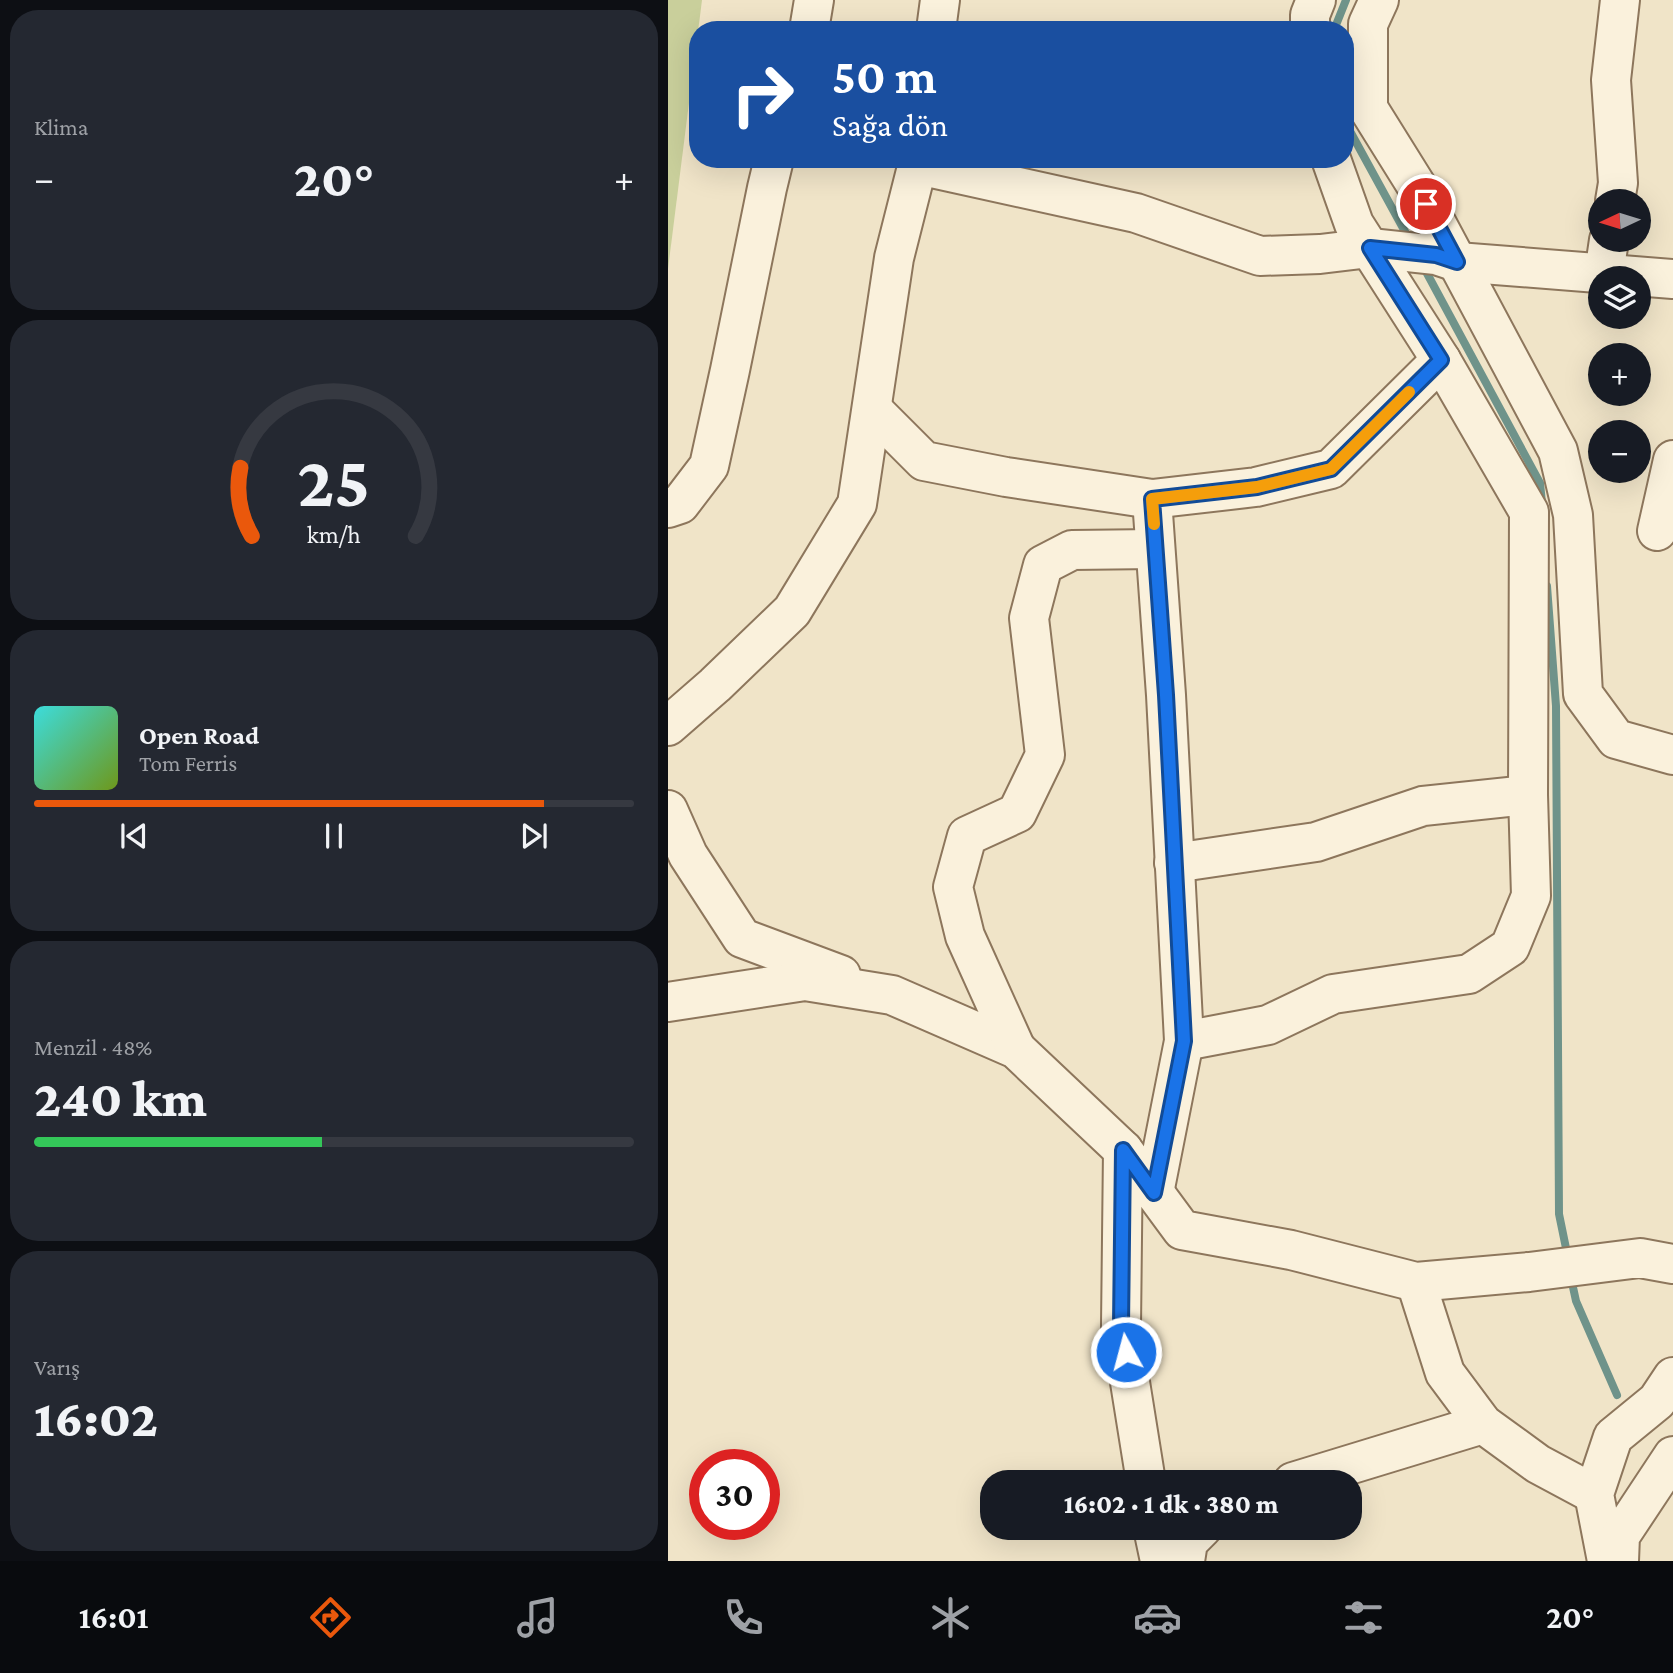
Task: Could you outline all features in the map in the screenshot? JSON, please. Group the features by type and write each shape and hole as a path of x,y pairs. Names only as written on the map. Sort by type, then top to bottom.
{"street":[{"path":"810,21 814,0"},
{"path":"937,21 940,0"},
{"path":"1310,21 1316,0"},
{"path":"1379,0 1368,24 1368,108 1416,185 1447,258 1558,452 1573,515 1583,694 1616,739 1672,755"},
{"path":"1617,189 1611,80 1620,0"},
{"path":"668,508 680,504 709,466 772,168"},
{"path":"668,726 792,611 857,504 894,258 916,168"},
{"path":"944,168 1136,213 1260,256 1383,249 1447,258 1607,257 1672,279"},
{"path":"1184,1041 1268,1025 1333,994 1469,974 1510,947 1531,896 1528,794 1529,512 1441,360 1383,249 1354,223 1334,168"},
{"path":"872,408 924,461 1006,477 1152,499 1257,487 1331,469 1441,360"},
{"path":"1657,531 1672,460"},
{"path":"1152,499 1166,695 1184,1041 1154,1193"},
{"path":"1016,1049 965,936 953,887 967,836 1017,813 1045,755 1029,618 1042,565 1072,550 1155,549"},
{"path":"1174,863 1316,842 1423,806 1528,794"},
{"path":"668,810 688,855 742,938 892,995 1016,1049 1123,1150 1182,1230 1291,1250 1416,1282 1640,1258 1672,1264"},
{"path":"668,1002 805,981 892,995"},
{"path":"1123,1150 1121,1326 1144,1470"},
{"path":"1416,1282 1445,1373 1483,1424 1538,1464 1594,1494"},
{"path":"1607,1561 1594,1494 1613,1437 1667,1401"},
{"path":"1332,1470 1483,1424"},
{"path":"1619,1561 1620,1536 1672,1456"},
{"path":"1156,1540 1160,1561"},
{"path":"1185,1561 1190,1540"}],"green space":[{"path":"668,0 702,0 699,21 689,21 689,103 668,269"}],"waterway":[{"path":"1338,21 1346,0"},
{"path":"1354,138 1409,239"},
{"path":"1423,266 1540,483 1542,503"},
{"path":"1547,586 1556,706 1559,1214 1568,1258"},
{"path":"1571,1278 1576,1301 1617,1395"}],"slow traffic":[{"path":"1154,524 1152,499 1257,487 1331,469 1409,392"}],"route":[{"path":"1126,1352 1121,1326 1123,1150 1154,1193 1184,1041 1166,695 1152,499 1257,487 1331,469 1441,360 1370,248 1436,255 1457,262 1426,204"}]}
